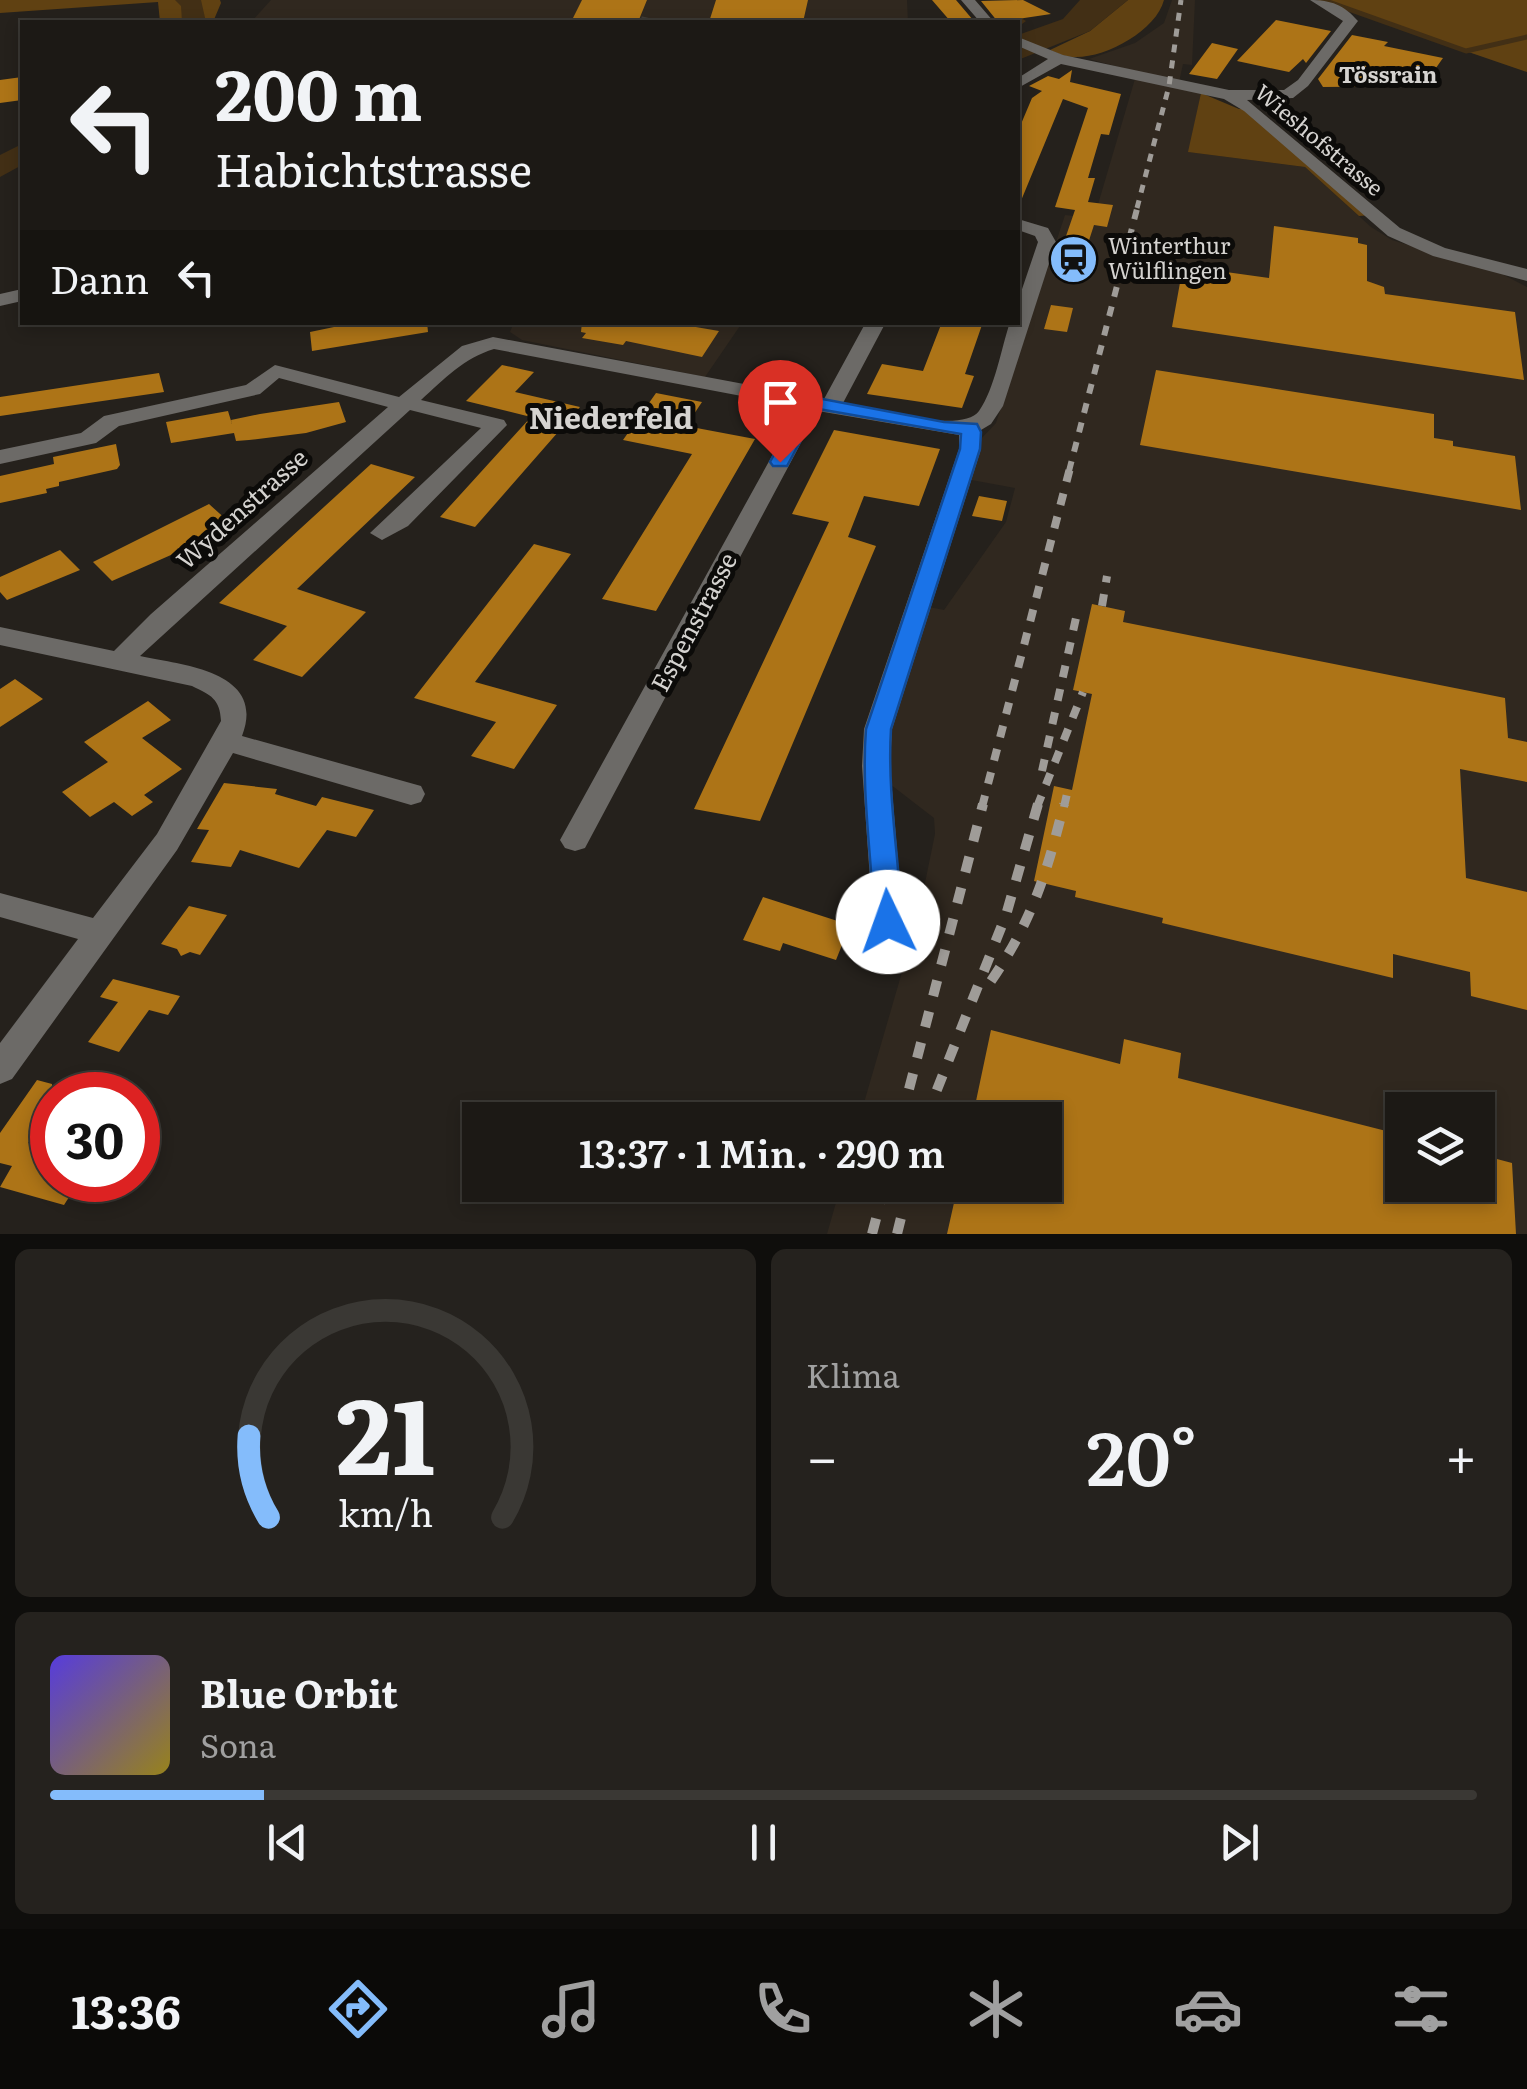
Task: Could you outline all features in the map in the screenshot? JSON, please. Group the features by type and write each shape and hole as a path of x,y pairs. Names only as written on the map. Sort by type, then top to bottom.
{"street":[{"path":"968,0 984,20"},
{"path":"1229,95 1288,95 1303,83 1351,23 1341,10 1317,0"},
{"name":"Wieshofstrasse","path":"1020,42 1051,56 1229,95 1250,108 1400,236 1450,255 1527,274"},
{"path":"1020,82 1051,56"},
{"path":"1020,225 1038,230 1047,242 1020,321"},
{"name":"Espenstrasse","path":"574,840 821,404 874,325"},
{"path":"496,333 950,429 970,428 988,415 1019,325"},
{"name":"Wydenstrasse","path":"121,660 174,608 455,358 496,333"},
{"path":"0,457 88,438 112,421 253,390 275,371 496,426 400,521 382,533"},
{"path":"888,922 876,766 878,729 970,449 970,428"},
{"path":"0,636 186,674 222,689 234,713 226,741 167,842 0,1069"},
{"path":"226,741 411,794"},
{"path":"0,904 100,934"}],"shaded area":[{"path":"0,0 220,0 221,3 214,20 160,20 158,2 0,13"},
{"path":"271,0 907,0 908,20 253,20"},
{"path":"1080,0 1128,0 1090,31 1020,59 1020,34 1063,19"},
{"path":"1128,0 1164,0 1151,22 1113,48 1073,57 1050,50 1090,31"},
{"path":"1172,0 1195,0 1192,65 1183,64 1178,87 1201,93 1189,152 1305,167 1371,227 1392,240 1502,274 1527,287 1527,1234 827,1234 836,1202 1062,1202 1062,1102 864,1102 918,917 935,834 934,818 886,781 883,744 924,606 944,610 1006,522 1015,488 966,479 979,441 996,423 1065,215 1094,218 1137,72 1089,59 1135,43 1164,23"},
{"path":"1317,0 1527,0 1527,72"},
{"path":"1201,93 1239,109 1250,108 1372,215 1359,216 1305,167 1188,152"},
{"path":"513,325 741,325 705,377 522,340 510,332"}],"building":[{"path":"582,0 647,0 639,20 572,20"},
{"path":"716,0 808,0 803,20 710,20"},
{"path":"932,0 956,0 973,20 949,20"},
{"path":"1023,0 1051,14 996,20 981,1"},
{"path":"1276,20 1331,31 1306,63 1303,59 1289,72 1237,61"},
{"path":"1352,35 1443,58 1426,82 1430,86 1323,87 1318,79"},
{"path":"1212,43 1238,49 1217,79 1189,74"},
{"path":"1072,70 1070,82 1121,94 1109,135 1101,134 1088,178 1095,178 1088,202 1113,205 1107,227 1094,225 1080,268 1056,265 1075,210 1055,207 1088,108 1063,99 1020,203 1020,124 1032,98 1042,91 1029,86 1048,76 1059,79"},
{"path":"20,77 20,100 0,103 0,80"},
{"path":"1274,226 1358,238 1358,243 1367,245 1367,281 1384,287 1385,294 1515,312 1524,380 1172,327 1183,266 1269,278"},
{"path":"1051,305 1073,308 1067,332 1044,329"},
{"path":"344,325 427,325 428,332 312,351 310,332"},
{"path":"582,325 690,325 719,331 702,357 626,341 623,345 582,338 586,333 581,332"},
{"path":"941,325 982,325 965,374 974,376 962,408 867,394 882,364 923,371"},
{"path":"502,365 534,372 515,392 580,407 475,527 440,517 531,417 466,401"},
{"path":"1156,370 1434,414 1434,438 1453,441 1453,446 1515,456 1521,510 1140,445"},
{"path":"159,373 164,392 0,416 0,397"},
{"path":"656,393 702,402 686,426 755,439 656,611 602,599 692,454 623,440"},
{"path":"339,402 346,422 306,433 249,440 236,441 234,433 171,443 166,422 228,411 232,424 231,420 260,414"},
{"path":"834,430 940,449 919,506 864,496 848,537 876,546 760,821 694,809 829,522 792,514"},
{"path":"116,444 120,465 117,469 59,482 59,486 46,489 47,493 0,503 0,476 54,464 53,457"},
{"path":"371,464 415,477 297,589 366,612 302,677 253,660 287,626 219,603"},
{"path":"979,496 1007,501 1002,521 972,516"},
{"path":"209,504 229,522 177,549 180,551 112,581 93,562"},
{"path":"534,544 571,554 475,682 557,705 514,769 471,756 496,722 414,698"},
{"path":"60,550 80,570 7,600 0,592 0,577"},
{"path":"1092,604 1125,611 1123,622 1505,698 1508,738 1527,742 1527,782 1460,769 1466,878 1527,892 1527,1010 1471,996 1470,972 1393,954 1393,978 1162,923 1163,918 1075,897 1076,891 1034,881 1054,786 1072,790 1092,694 1073,690"},
{"path":"15,679 43,699 0,727 0,689"},
{"path":"148,701 171,720 142,738 182,769 144,795 153,802 132,816 114,802 90,817 62,792 108,762 84,742"},
{"path":"224,783 277,789 275,794 316,806 322,797 374,810 356,837 327,830 299,868 240,850 231,867 191,862 209,830 197,829"},
{"path":"763,897 850,925 836,960 783,943 780,951 743,940"},
{"path":"189,906 227,915 200,955 190,952 181,956 177,949 161,944"},
{"path":"113,979 180,996 168,1015 149,1010 119,1052 88,1042 118,1002 100,997"},
{"path":"991,1030 1120,1064 1124,1039 1181,1053 1178,1078 1385,1131 1385,1202 1495,1202 1495,1158 1512,1163 1516,1234 947,1234 954,1202 1062,1202 1062,1102 976,1102"},
{"path":"30,1090 30,1195 0,1187 12,1166 0,1163 0,1133"}],"waterway":[{"path":"187,0 192,4 194,20"},
{"path":"1323,0 1466,51 1527,37"},
{"path":"0,168 20,153"}],"railway":[{"path":"1137,208 1169,86 1181,0"},
{"path":"1069,471 1138,205"},
{"path":"982,807 1070,468"},
{"path":"1102,606 1107,576"},
{"path":"1042,771 1076,618"},
{"path":"1037,806 1083,692"},
{"path":"1064,807 1068,789"},
{"path":"906,1102 983,804"},
{"path":"991,981 1036,896 1064,804"},
{"path":"932,1102 1006,915 1037,806"},
{"path":"872,1234 880,1202"},
{"path":"897,1234 905,1202"}],"place":[{"name":"Winterthur Wülflingen","path":"1073,259"}],"district":[{"name":"Tössrain","path":"1388,75"},
{"name":"Niederfeld","path":"611,419"}],"route":[{"path":"780,462 812,402 944,428 970,428 971,432 970,449 878,729 876,766 888,922"}]}
